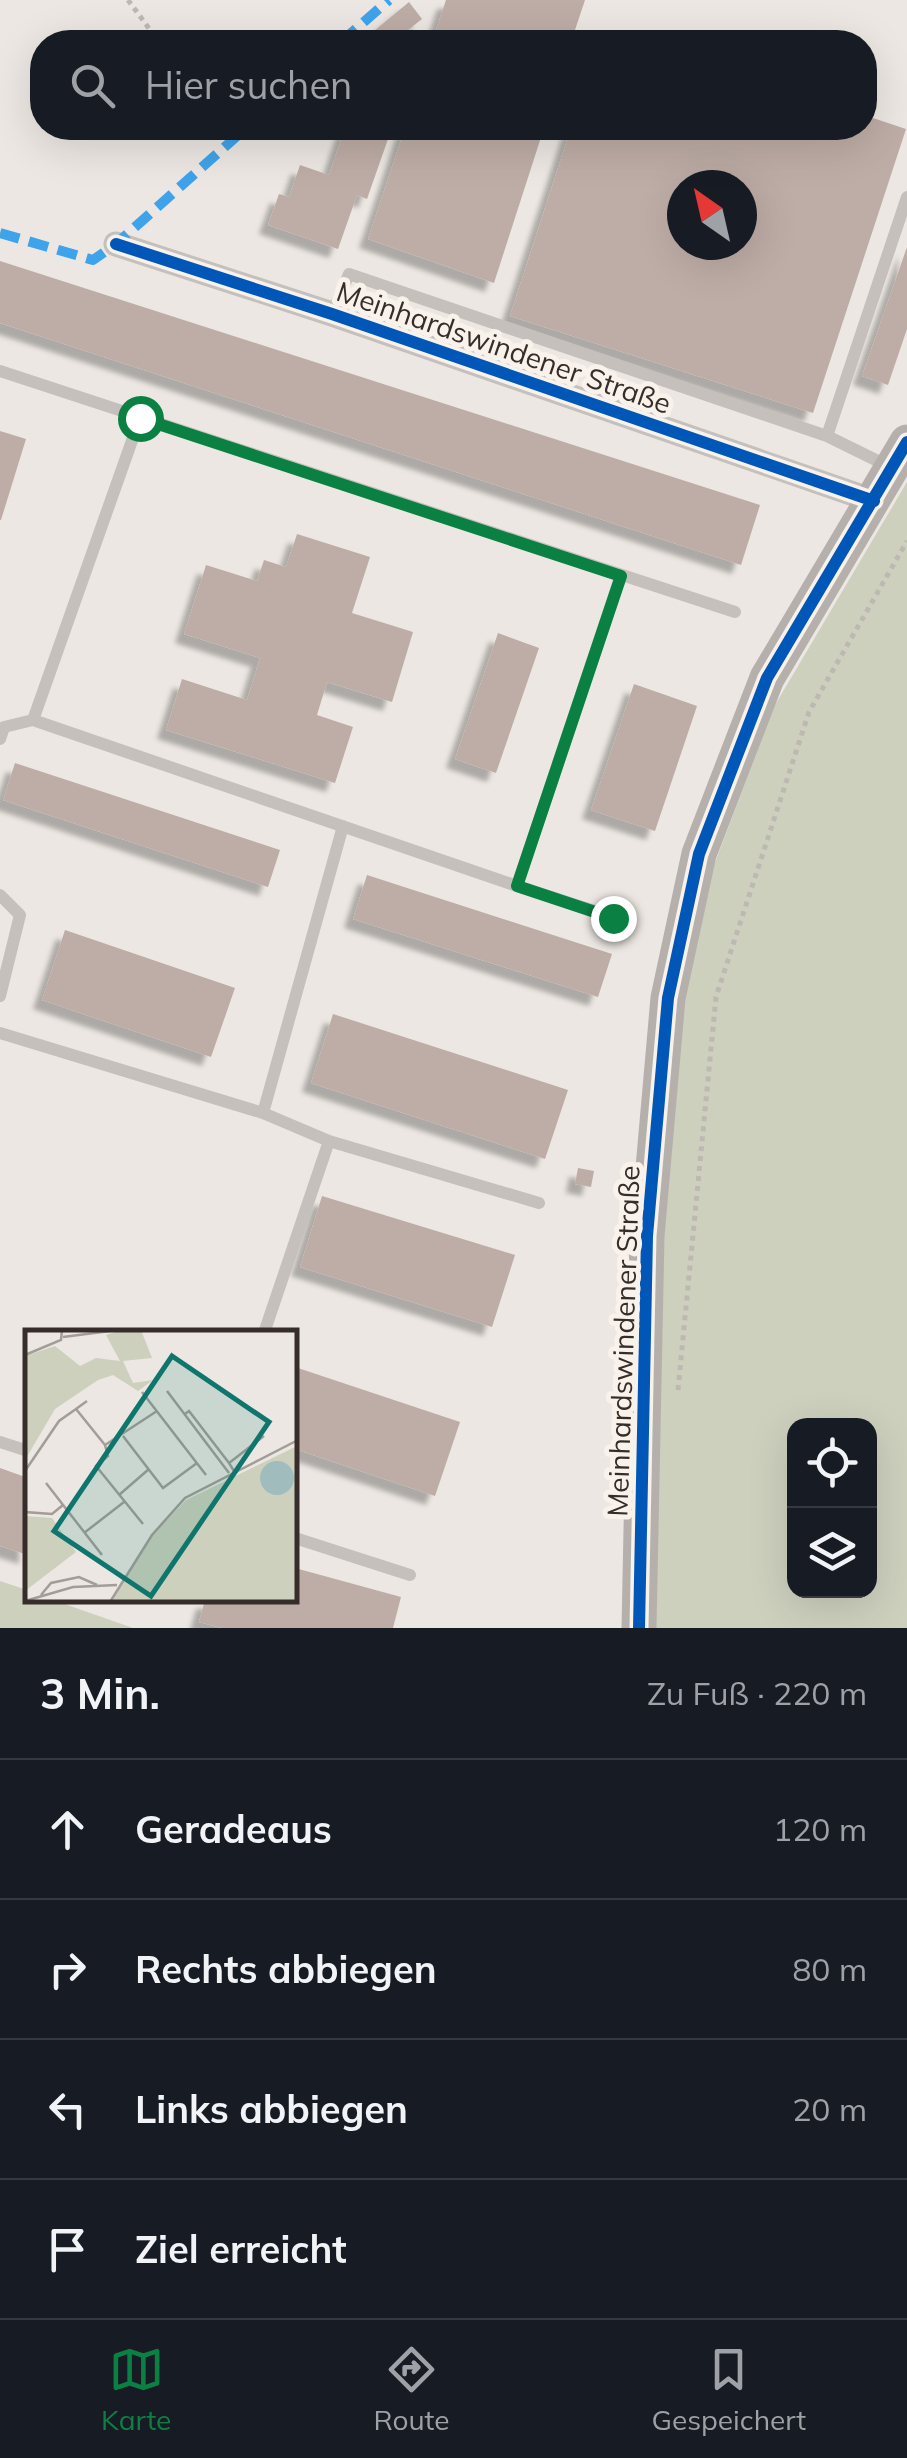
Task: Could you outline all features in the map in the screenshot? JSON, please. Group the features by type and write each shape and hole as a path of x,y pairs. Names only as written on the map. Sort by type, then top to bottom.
{"street":[{"name":"Meinhardswindener Straße","path":"116,244 332,314 874,501"},
{"name":"Meinhardswindener Straße","path":"640,1628 647,1236 668,998 699,854 768,678 899,455"}],"lane":[{"path":"827,436 907,197"},
{"path":"332,314 349,274 827,436 899,455"},
{"path":"0,371 735,612"},
{"path":"34,720 140,418"},
{"path":"517,886 621,576"},
{"path":"0,739 4,727 34,720 613,918"},
{"path":"264,1114 343,826"},
{"path":"0,895 20,914 0,996"},
{"path":"0,1032 264,1114 329,1142 539,1203"},
{"path":"265,1330 329,1142"},
{"path":"0,1442 25,1450"},
{"path":"298,1539 410,1576"}],"path":[{"path":"128,0 149,30"},
{"path":"676,1406 716,997 809,712 907,540"}],"green space":[{"path":"907,482 907,1628 650,1628 653,1230 676,1003 714,865 775,705"},
{"path":"0,1581 25,1589 25,1603 62,1603 133,1628 0,1628"}],"building":[{"path":"446,0 585,0 575,30 436,30"},
{"path":"409,2 422,19 408,30 375,30"},
{"path":"877,119 906,129 813,413 510,316 567,140 877,140"},
{"path":"341,140 388,140 367,199 357,195 338,249 268,225 279,194 289,197 300,165 329,175"},
{"path":"401,140 540,140 494,283 368,239"},
{"path":"907,247 907,329 888,385 862,376"},
{"path":"0,261 760,505 741,565 0,323"},
{"path":"0,431 26,439 1,520 0,520"},
{"path":"297,534 370,557 352,613 413,632 392,702 327,682 317,715 353,727 335,783 166,730 182,679 247,700 260,658 184,634 206,565 257,581 264,560 286,567"},
{"path":"498,633 539,648 496,773 455,759"},
{"path":"634,684 697,706 655,831 591,810"},
{"path":"15,763 280,850 268,887 3,800"},
{"path":"367,875 612,954 598,997 353,919"},
{"path":"65,930 235,988 211,1057 42,1000"},
{"path":"333,1014 568,1090 545,1159 311,1083"},
{"path":"578,1168 594,1171 591,1187 575,1184"},
{"path":"322,1196 515,1255 492,1327 300,1267"},
{"path":"298,1368 460,1422 435,1496 298,1450"},
{"path":"0,1468 25,1477 25,1554 0,1546"},
{"path":"298,1569 401,1597 393,1628 222,1628 199,1622 204,1603 298,1603"}],"marked path":[{"path":"355,30 389,0"},
{"path":"0,233 93,260 233,140"}],"cycle path":[{"path":"116,244 332,314 874,501"},
{"path":"639,1628 647,1236 668,998 699,854 767,678 907,442"}],"route":[{"path":"140,418 621,576 517,886 613,918"}]}
